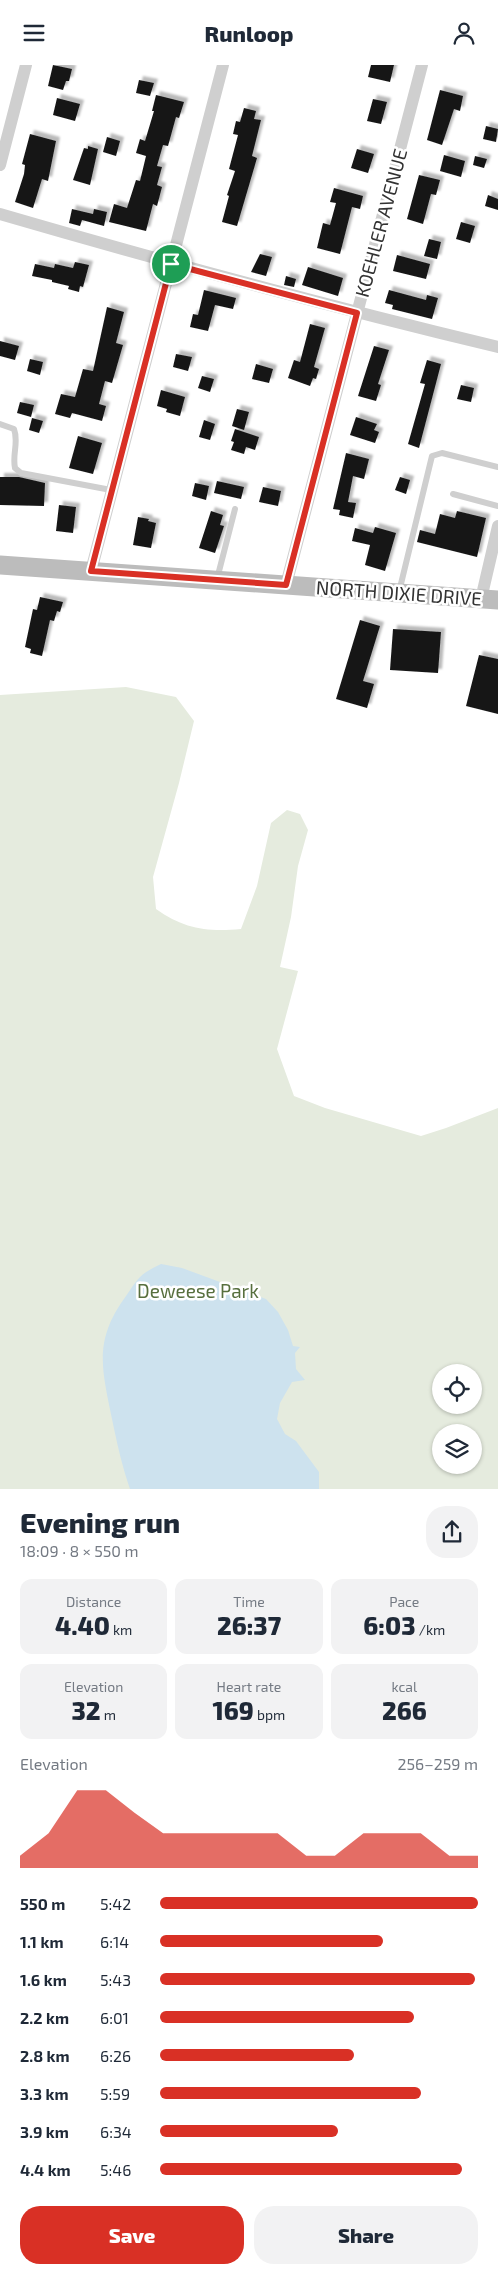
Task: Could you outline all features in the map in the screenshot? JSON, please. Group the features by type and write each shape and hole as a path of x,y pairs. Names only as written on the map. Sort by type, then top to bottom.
{"main road":[{"name":"NORTH DIXIE DRIVE","path":"0,565 490,599"}],"street":[{"path":"0,165 26,65"},
{"path":"91,571 223,65"},
{"name":"KOEHLER AVENUE","path":"286,585 422,65"},
{"path":"0,214 171,264 357,313 498,347"},
{"path":"490,599 498,526"}],"lane":[{"path":"0,424 14,429 17,436 13,460 15,468 21,473 111,490"},
{"path":"398,593 432,456 442,453 498,467"},
{"path":"453,494 498,506"},
{"path":"217,580 235,509"}],"green space":[{"name":"Deweese Park","path":"126,687 176,697 194,721 153,877 156,909 176,921 196,928 217,930 241,929 257,886 271,823 287,810 300,814 308,830 298,866 291,917 280,967 298,971 277,1049 294,1096 325,1108 421,1136 498,1108 498,1489 0,1489 0,695"}],"water":[{"path":"161,1264 182,1268 266,1299 278,1312 288,1330 293,1346 300,1347 295,1353 296,1369 305,1380 292,1382 280,1403 277,1419 285,1434 296,1441 319,1472 319,1489 130,1489 118,1446 105,1385 103,1370 104,1342 108,1327 134,1284 148,1271"}],"building":[{"path":"53,65 72,69 69,81 66,81 63,90 48,86"},
{"path":"371,65 394,65 390,82 368,77"},
{"path":"139,80 154,83 150,96 136,93"},
{"path":"440,90 463,96 460,111 454,109 442,145 427,140"},
{"path":"156,95 184,102 179,118 176,117 168,146 163,145 157,166 162,167 157,185 162,187 157,206 153,204 146,231 109,222 114,204 127,208 136,180 140,181 146,156 136,153 140,139 145,141 154,111 152,111"},
{"path":"57,98 80,104 75,121 53,115"},
{"path":"373,99 387,102 381,124 367,121"},
{"path":"244,108 256,111 254,119 261,120 252,156 257,158 237,226 222,222 229,196 227,195 235,171 229,169 238,135 233,134 236,121 240,122"},
{"path":"486,126 498,129 496,142 483,139"},
{"path":"30,134 56,141 48,181 42,179 33,208 15,202 24,174 25,165 22,164"},
{"path":"107,137 120,141 116,156 103,152"},
{"path":"88,146 98,149 90,185 73,180 84,148 88,149"},
{"path":"357,149 374,154 368,173 351,168"},
{"path":"444,155 465,161 461,177 440,171"},
{"path":"475,156 487,159 484,168 473,165"},
{"path":"419,175 440,180 436,195 431,194 423,224 407,219"},
{"path":"334,188 363,196 360,209 352,207 340,254 317,248 323,223 330,225 336,203 330,202"},
{"path":"488,195 498,199 498,210 485,206"},
{"path":"72,209 93,214 94,209 107,212 104,226 82,220 80,226 69,223"},
{"path":"461,222 475,226 470,243 456,239"},
{"path":"429,239 441,242 437,259 424,256"},
{"path":"260,254 272,257 266,276 251,272"},
{"path":"397,255 430,264 426,279 393,271"},
{"path":"75,262 89,265 83,287 80,286 79,292 68,289 69,286 52,282 52,280 32,276 35,264 54,268 55,264 73,268"},
{"path":"308,267 343,278 338,296 302,285"},
{"path":"286,276 296,279 294,287 284,285"},
{"path":"204,290 236,298 233,309 215,305 208,331 190,327 193,314 198,315"},
{"path":"389,290 426,300 427,295 438,298 432,319 392,309 393,305 385,303"},
{"path":"107,307 124,312 116,343 123,345 112,383 105,381 99,404 106,406 102,421 72,413 70,418 55,414 61,394 75,397 83,369 93,371"},
{"path":"310,324 325,328 314,367 319,369 316,379 313,378 310,386 288,378 294,360 300,362"},
{"path":"0,341 19,346 15,360 0,356"},
{"path":"374,346 389,350 378,384 381,385 376,401 358,396"},
{"path":"176,354 192,357 188,371 173,367"},
{"path":"30,359 43,362 40,375 27,371"},
{"path":"427,360 441,364 419,448 408,444 425,384 420,383"},
{"path":"256,364 273,369 269,383 252,379"},
{"path":"202,376 214,379 210,392 198,388"},
{"path":"461,385 474,388 471,402 457,399"},
{"path":"161,390 185,397 180,416 166,412 167,409 157,406"},
{"path":"20,402 34,405 31,417 17,413"},
{"path":"237,409 249,412 244,430 232,426"},
{"path":"356,417 377,424 374,430 379,432 375,443 350,435"},
{"path":"32,418 43,421 39,433 29,430"},
{"path":"204,420 215,424 210,440 199,437"},
{"path":"235,429 259,437 255,450 246,447 244,454 231,450 234,442 231,441"},
{"path":"78,436 102,443 93,474 69,468"},
{"path":"346,453 369,459 364,479 353,476 348,502 356,503 353,518 339,515 340,510 333,509"},
{"path":"0,477 19,477 45,483 44,506 0,505"},
{"path":"400,477 410,480 406,494 395,490"},
{"path":"217,481 244,487 241,499 214,493"},
{"path":"195,483 209,486 206,500 192,496"},
{"path":"263,487 281,491 278,506 259,502"},
{"path":"59,505 76,507 73,533 56,531"},
{"path":"211,511 223,515 220,525 224,526 215,553 199,548"},
{"path":"457,511 486,518 477,557 417,542 420,530 435,534 440,514 455,518"},
{"path":"138,517 149,519 148,521 156,523 151,548 133,545"},
{"path":"375,527 396,533 385,571 365,565 370,545 352,541 355,528 373,533"},
{"path":"40,597 63,602 60,612 57,611 54,621 50,620 42,656 30,653 31,649 25,647 33,609 37,610"},
{"path":"360,620 380,626 363,681 374,684 367,708 336,699"},
{"path":"393,629 441,632 438,673 390,670"},
{"path":"479,655 498,659 498,714 466,706"}],"route":[{"path":"171,264 357,313 286,585 91,571 171,264"}]}
